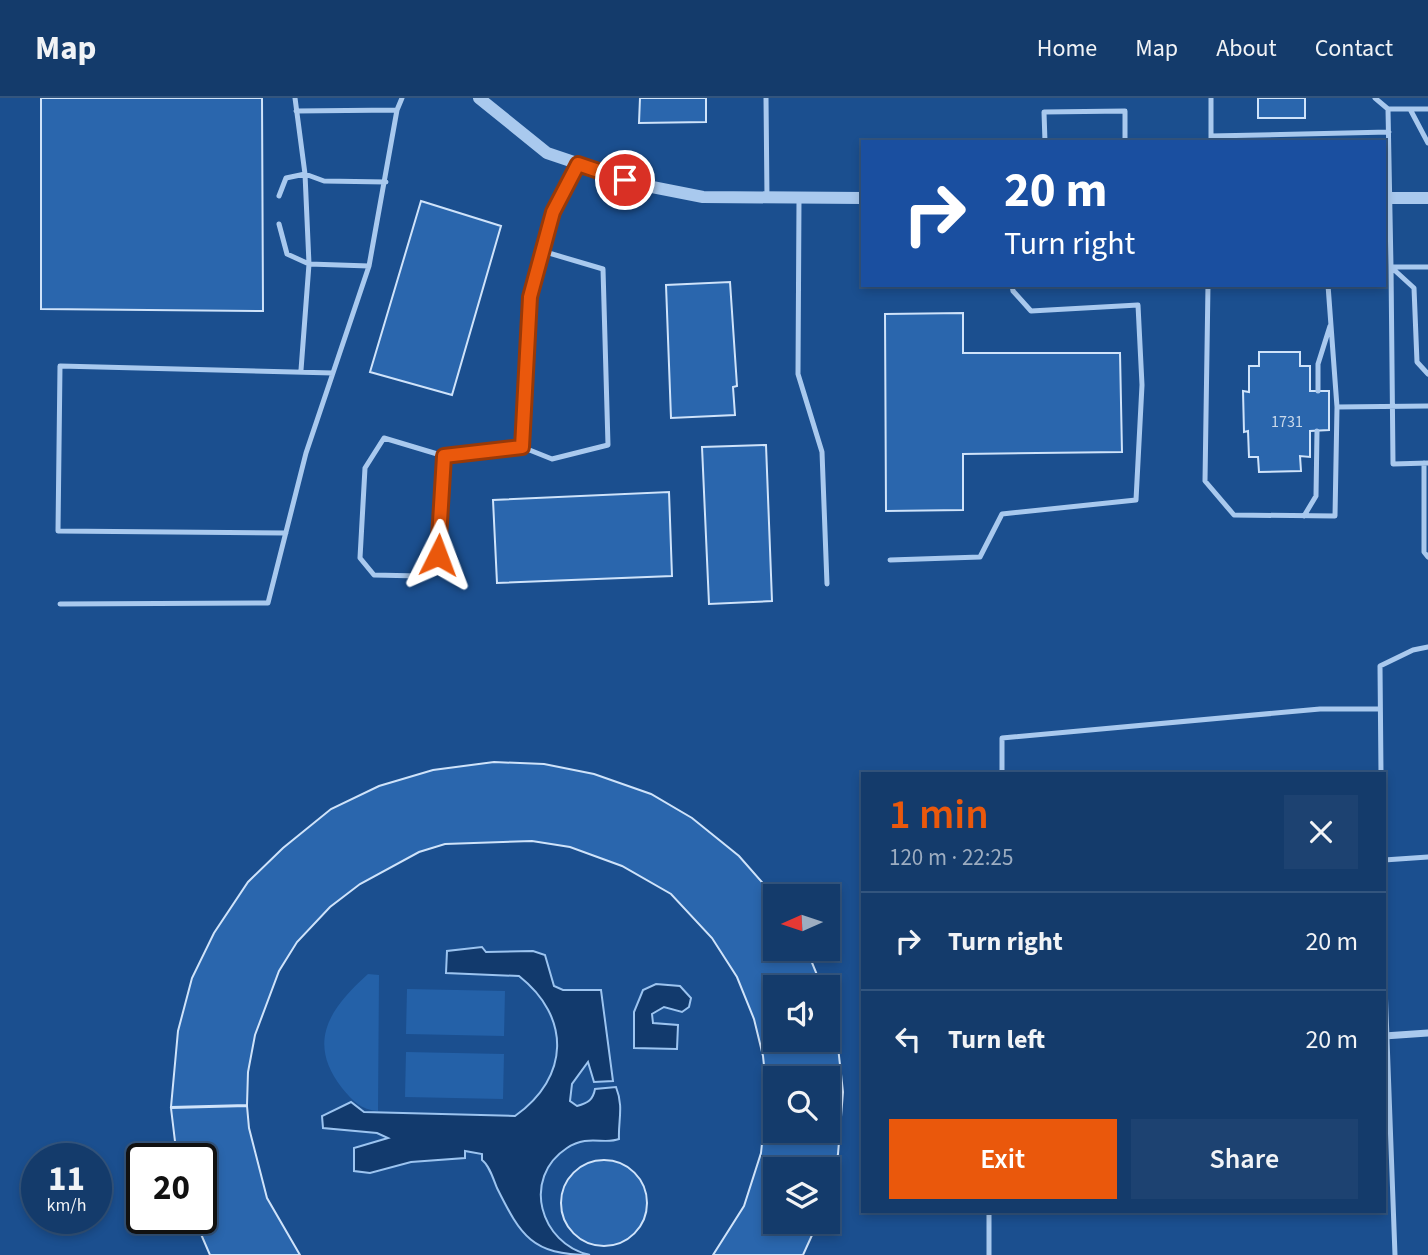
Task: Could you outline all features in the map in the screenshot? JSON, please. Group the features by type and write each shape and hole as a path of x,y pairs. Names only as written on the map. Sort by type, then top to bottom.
{"street":[{"path":"479,98 547,153 608,176 703,197 861,198"},
{"path":"1387,198 1428,198"},
{"path":"1386,1035 1428,1033"}],"lane":[{"path":"295,98 305,174 309,264 301,370"},
{"path":"60,604 268,603 306,453 369,266 397,110 402,98"},
{"path":"766,98 767,198"},
{"path":"1211,98 1211,139 1389,132"},
{"path":"1375,98 1388,109 1428,109"},
{"path":"1410,108 1428,143"},
{"path":"1388,109 1387,198 1391,267 1393,464 1426,463 1424,552 1428,557"},
{"path":"296,111 397,110"},
{"path":"1045,140 1044,112 1125,111 1125,140"},
{"path":"522,447 530,297 553,212 578,164"},
{"path":"279,196 286,178 305,174 324,181 386,182"},
{"path":"799,198 798,374 822,452 827,584"},
{"path":"279,224 287,254 309,264 369,266"},
{"path":"444,456 438,555 419,576 374,575 360,558 365,468 384,438 444,456 522,447 552,459 608,445 603,269 542,251"},
{"path":"1391,267 1428,267"},
{"path":"1391,267 1414,288 1417,362 1428,374"},
{"path":"890,560 980,557 1002,514 1136,500 1142,385 1138,305 1031,311 1012,287"},
{"path":"1208,287 1205,481 1234,515 1335,516 1337,407 1328,287"},
{"path":"1318,391 1318,364 1331,324"},
{"path":"286,533 58,531 60,366 301,370 332,373"},
{"path":"1337,407 1428,406"},
{"path":"1304,516 1316,496 1317,431"},
{"path":"1381,772 1380,666 1413,650 1428,647"},
{"path":"1002,772 1002,738 1320,709 1380,709"},
{"path":"1386,860 1428,857"},
{"path":"1386,1057 1395,1255"},
{"path":"989,1213 989,1255"}],"shaded area":[{"path":"482,947 486,952 533,951 545,955 554,986 563,990 601,990 613,1081 594,1082 588,1062 572,1084 570,1101 577,1106 581,1105 591,1098 595,1089 616,1087 620,1107 619,1139 582,1142 567,1148 553,1161 544,1176 541,1192 542,1209 559,1238 590,1255 554,1251 531,1240 514,1219 489,1168 482,1160 482,1154 465,1151 465,1158 411,1162 370,1173 354,1171 354,1148 388,1138 377,1133 323,1128 322,1116 351,1102 364,1112 515,1116 533,1100 546,1083 554,1065 557,1047 555,1028 548,1010 536,992 519,976 446,973 447,951"},
{"path":"368,974 379,975 378,1111 358,1104 342,1088 331,1071 324,1041 327,1026 334,1013"},
{"path":"656,984 680,986 691,998 689,1007 682,1012 664,1007 652,1014 653,1023 678,1025 677,1049 634,1048 634,1012 643,990"},
{"path":"407,989 505,991 504,1036 406,1034"},
{"path":"406,1052 504,1054 503,1099 405,1097"}],"building":[{"path":"41,98 262,98 263,311 41,309"},
{"path":"640,98 706,98 706,122 639,123"},
{"path":"1258,98 1305,98 1305,118 1258,118"},
{"path":"421,201 501,226 452,395 370,372"},
{"path":"730,282 737,386 733,387 735,415 671,418 666,285"},
{"path":"963,313 963,353 1120,353 1122,452 963,454 963,510 886,511 885,314"},
{"path":"1259,352 1300,352 1300,366 1310,366 1310,391 1329,391 1329,430 1310,431 1310,457 1300,456 1301,471 1259,472 1258,457 1249,457 1248,431 1244,432 1243,391 1249,392 1249,366 1259,366"},
{"path":"766,445 772,601 709,604 702,447"},
{"path":"669,492 672,576 497,583 493,500"},
{"path":"494,762 544,764 594,774 651,794 692,818 739,856 764,884 763,961 811,961 817,975 763,975 763,1052 839,1052 843,1092 840,1129 840,1066 764,1066 754,1019 737,977 712,938 671,894 622,866 570,847 532,841 445,844 419,852 360,884 330,907 297,942 279,971 255,1035 248,1072 247,1105 171,1107 178,1031 192,978 214,933 248,882 283,848 331,809 379,786 433,770"},
{"path":"247,1106 249,1128 267,1198 300,1255 210,1255 201,1234 217,1234 217,1143 175,1143 171,1108"},
{"path":"763,1134 763,1143 839,1143 837,1157 763,1157 763,1234 813,1234 803,1255 713,1255 744,1206 761,1153"},
{"path":"604,1160 628,1167 640,1179 647,1203 640,1227 628,1239 604,1246 580,1239 568,1227 561,1203 568,1179 580,1167"}],"route":[{"path":"438,555 444,456 522,447 530,297 553,212 578,164 625,180"}]}
